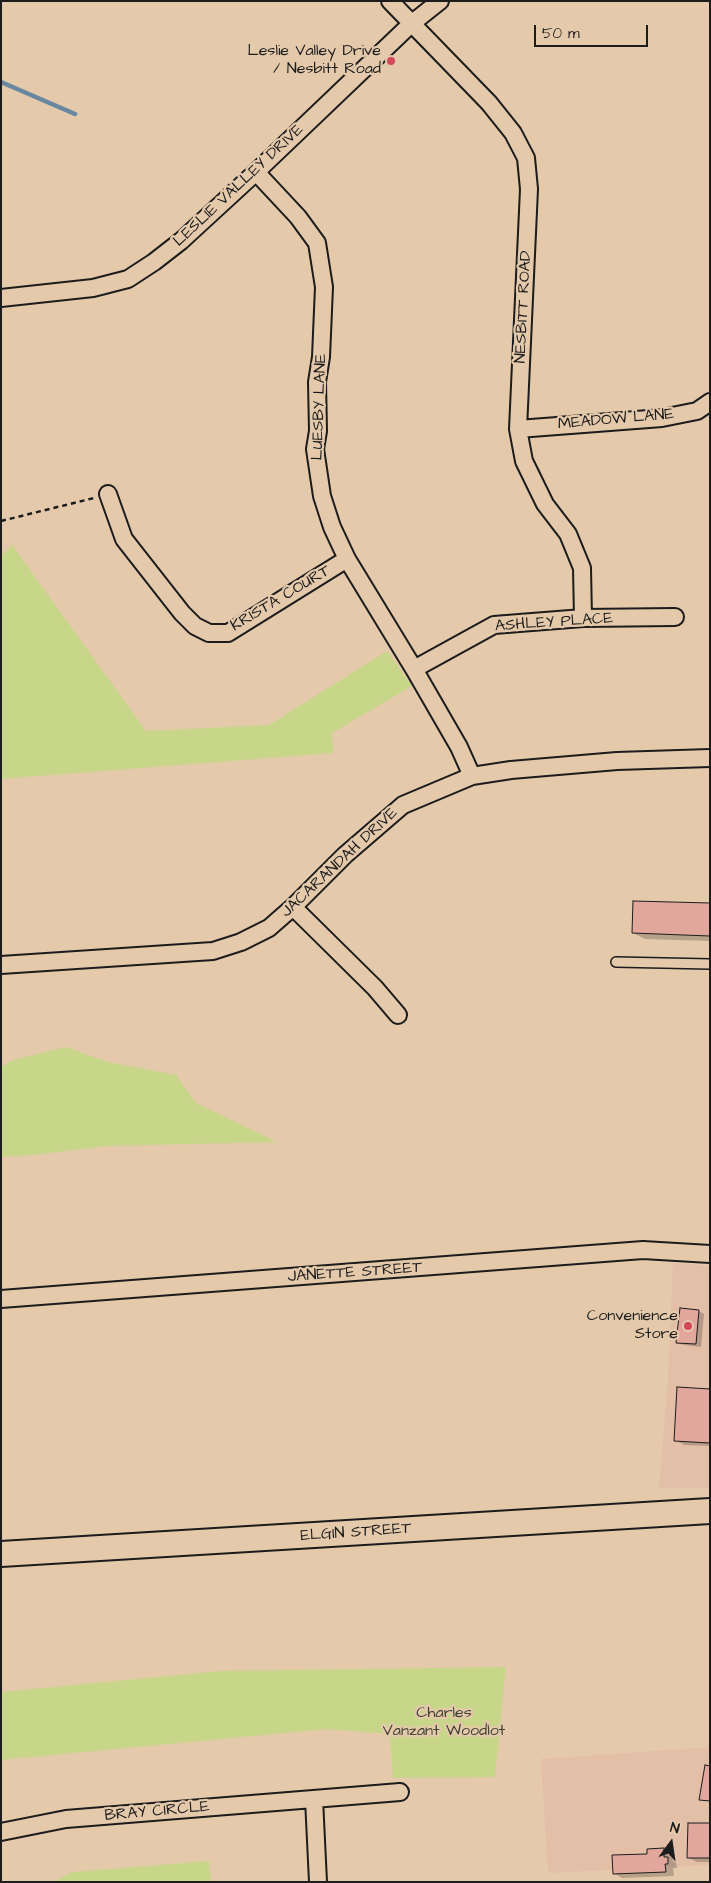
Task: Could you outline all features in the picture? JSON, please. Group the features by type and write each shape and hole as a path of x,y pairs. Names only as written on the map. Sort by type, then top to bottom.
{"street":[{"name":"NESBITT ROAD","path":"390,1 488,103 513,133 526,158 529,189 518,429 524,461 545,504 568,534 582,568 583,618"},
{"name":"LESLIE VALLEY DRIVE","path":"1,298 93,288 128,279 154,262 181,241 411,24 440,1"},
{"name":"LUESBY LANE","path":"256,172 298,217 317,243 324,287 322,357 317,382 318,431 315,449 322,496 332,527 347,559 459,747 472,776"},
{"name":"MEADOW LANE","path":"518,429 662,418 697,411 710,402"},
{"name":"KRISTA COURT","path":"108,494 124,539 182,613 195,626 209,633 228,633 347,559"},
{"name":"ASHLEY PLACE","path":"414,669 494,624 583,618 675,617"},
{"name":"JACARANDAH DRIVE","path":"1,965 213,951 241,942 268,928 293,907 345,855 403,805 472,776 511,770 617,761 710,758"},
{"path":"293,907 375,988 398,1015"},
{"name":"JANETTE STREET","path":"1,1299 642,1250 710,1254"},
{"name":"ELGIN STREET","path":"1,1554 710,1511"},
{"name":"BRAY CIRCLE","path":"1,1832 66,1819 400,1792"},
{"path":"314,1799 318,1882"}],"lane":[{"path":"616,962 710,964"}],"path":[{"path":"1,521 108,494"}],"shaded area":[{"path":"673,1263 710,1266 710,1488 659,1488 668,1380"},
{"path":"710,1747 710,1865 548,1873 541,1759"}],"green space":[{"path":"12,545 146,731 269,725 387,651 412,686 332,733 333,753 1,779 1,556"},
{"path":"66,1047 108,1062 176,1075 196,1103 277,1142 107,1146 1,1157 1,1067 13,1060"},
{"name":"Charles Vanzant Woodlot","path":"506,1667 495,1777 393,1778 390,1734 327,1729 1,1760 1,1692 220,1671"},
{"path":"209,1861 211,1882 53,1882 72,1872"}],"building":[{"path":"633,901 710,903 710,936 632,933"},
{"name":"Convenience Store","path":"680,1308 699,1310 696,1344 676,1343"},
{"path":"677,1387 710,1389 710,1443 674,1441"},
{"path":"705,1765 710,1766 710,1801 699,1800"},
{"path":"688,1823 710,1823 710,1858 687,1858"},
{"path":"664,1848 664,1857 668,1857 668,1864 665,1864 666,1872 613,1874 612,1855 647,1854 647,1849"}],"waterway":[{"path":"1,82 75,114"}],"place":[{"name":"Leslie Valley Drive / Nesbitt Road","path":"391,61"},
{"name":"Convenience Store","path":"688,1326"}]}
